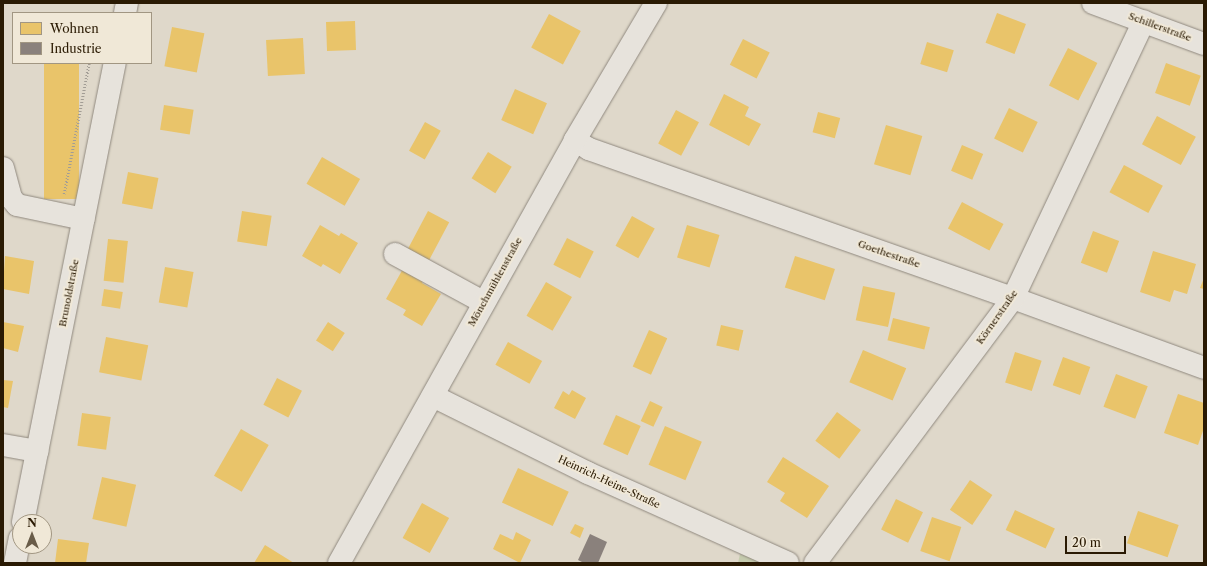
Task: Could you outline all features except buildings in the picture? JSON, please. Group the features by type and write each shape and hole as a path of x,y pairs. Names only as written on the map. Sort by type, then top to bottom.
{"street":[{"name":"Mönchmühlenstraße","path":"339,563 433,396 483,302 575,140 656,3"},
{"name":"Schillerstraße","path":"1093,3 1204,44"},
{"name":"Körnerstraße","path":"815,563 1013,298 1144,21"},
{"name":"Brunoldstraße","path":"25,514 115,64"},
{"name":"Goethestraße","path":"575,140 589,149 1013,298 1204,368"},
{"path":"3,168 11,198 17,204 84,219"},
{"path":"394,254 483,302"},
{"name":"Heinrich-Heine-Straße","path":"433,396 588,473 788,563"},
{"path":"3,445 37,452"}],"path":[{"path":"64,196 89,64"}],"green space":[{"path":"740,554 767,562 767,563 738,563"}]}
